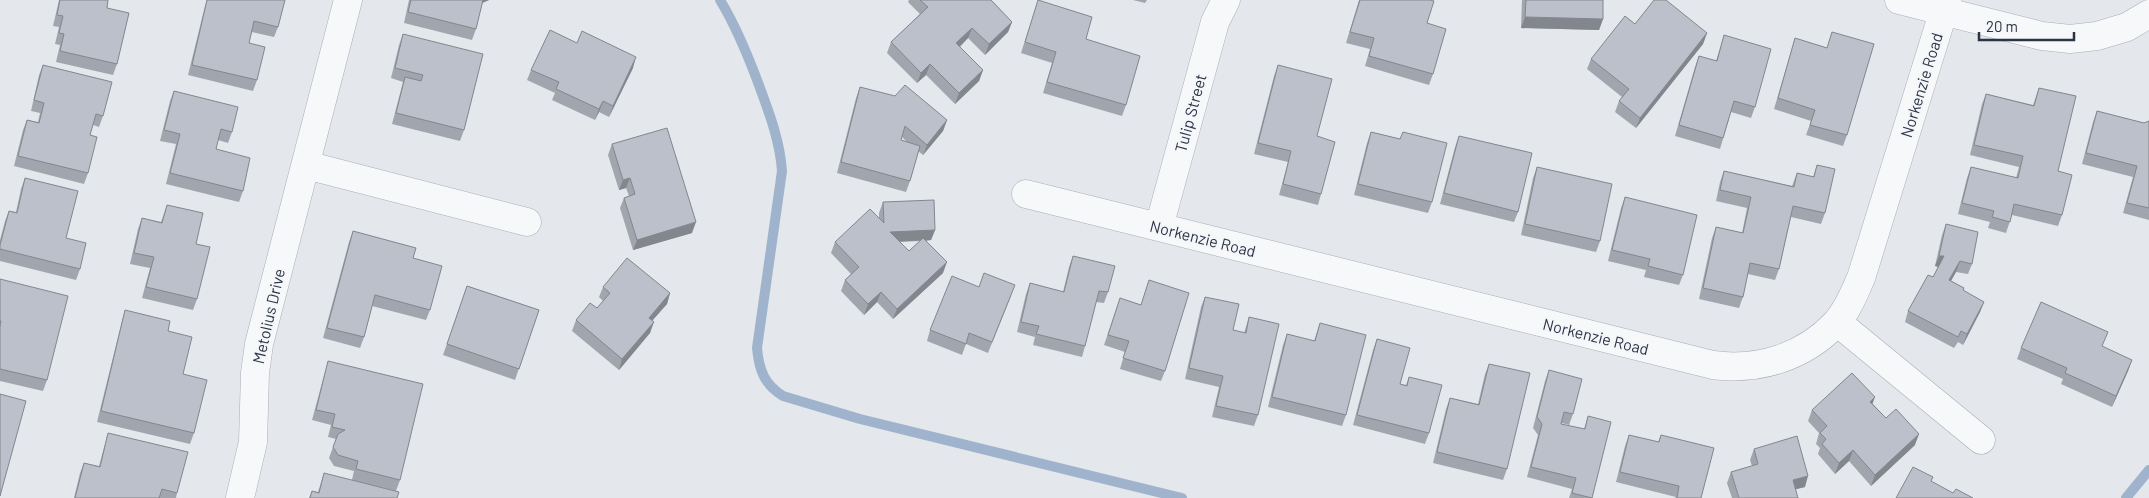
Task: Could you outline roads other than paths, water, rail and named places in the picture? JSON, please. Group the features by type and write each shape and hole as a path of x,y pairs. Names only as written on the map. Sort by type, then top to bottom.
{"street":[{"name":"Metolius Drive","path":"240,498 253,442 255,373 259,344 348,0"},
{"name":"Tulip Street","path":"1160,228 1215,22 1226,0"},
{"name":"Norkenzie Road","path":"1026,194 1713,365 1751,367 1769,363 1809,346 1837,322 1853,296 1861,278 1945,6 1899,0"},
{"path":"1945,6 2042,36 2070,39 2097,36 2127,27 2149,14"},
{"path":"306,166 527,222"},
{"path":"1837,322 1981,440"}],"waterway":[{"path":"720,0 737,32 756,77 774,129 781,160 782,171 757,348 761,370 771,387 783,396 860,419 1182,498"},
{"path":"2126,498 2149,470"}]}
